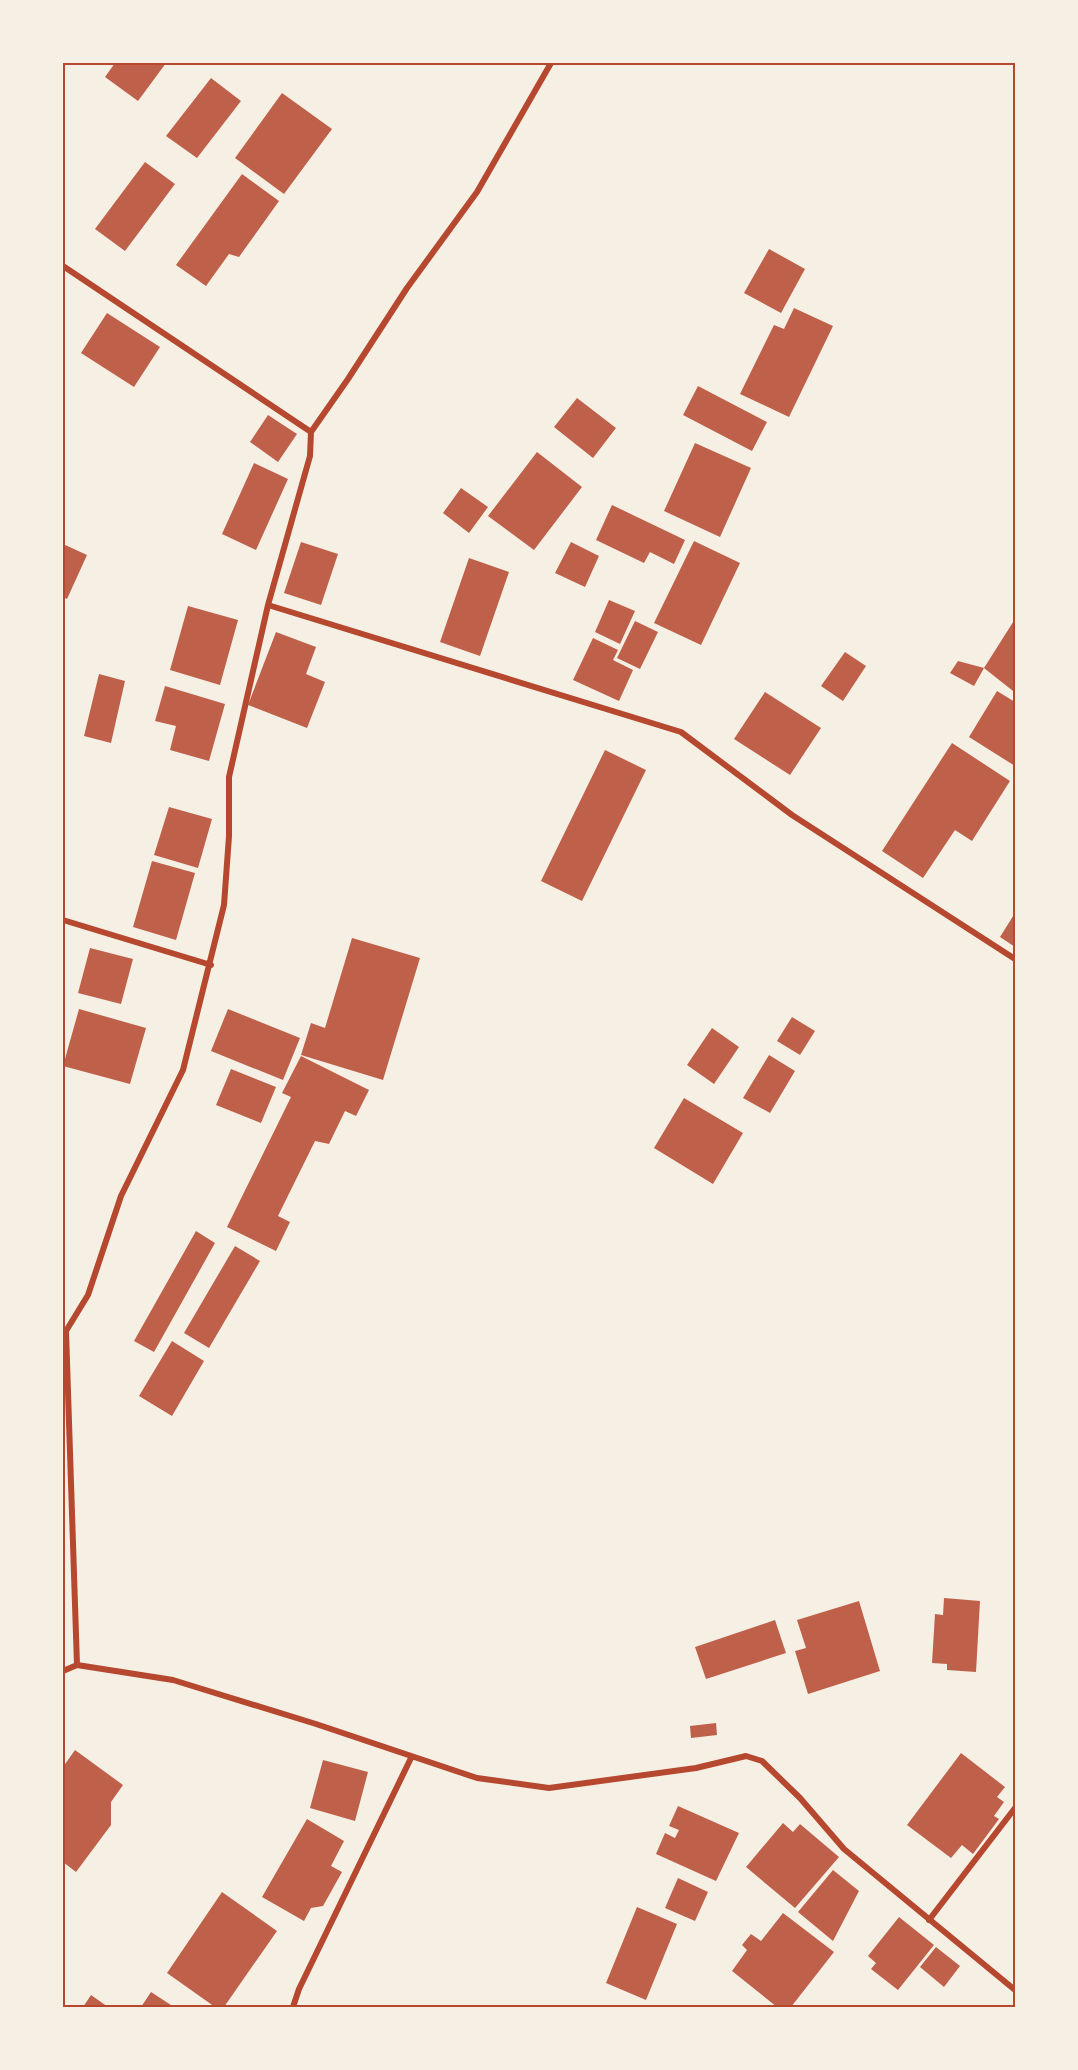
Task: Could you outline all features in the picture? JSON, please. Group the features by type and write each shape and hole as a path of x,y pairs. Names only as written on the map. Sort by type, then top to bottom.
{"street":[{"path":"76,1665 65,1330 88,1295 121,1196 183,1070 211,965 224,905 229,836 229,777 268,604 310,456 311,432 348,380 407,288 477,192 551,63"},
{"path":"63,266 311,432"},
{"path":"268,604 681,732 792,815 1015,959"},
{"path":"63,920 211,965"},
{"path":"63,1671 76,1665 173,1680 316,1724 411,1758 477,1778 549,1788 696,1768 746,1756 762,1761 800,1798 844,1849 1015,1990"},
{"path":"293,2007 299,1989 411,1758"},
{"path":"929,1920 1015,1808"}],"building":[{"path":"115,63 166,63 138,101 105,77"},
{"path":"211,78 241,101 197,158 166,136"},
{"path":"282,93 332,129 284,194 235,158"},
{"path":"145,162 175,184 125,251 95,229"},
{"path":"242,174 279,201 239,257 229,254 206,286 176,265"},
{"path":"769,249 805,269 781,313 744,293"},
{"path":"794,308 833,326 789,417 740,394 774,325 784,329"},
{"path":"107,313 160,347 134,387 81,353"},
{"path":"698,386 767,422 752,451 683,415"},
{"path":"577,398 616,428 593,458 554,427"},
{"path":"268,415 297,434 278,462 250,442"},
{"path":"695,443 751,468 720,537 664,511"},
{"path":"537,452 582,487 534,550 488,516"},
{"path":"254,463 288,479 256,550 222,534"},
{"path":"461,488 488,507 469,533 443,513"},
{"path":"612,505 685,540 674,564 650,552 644,563 596,540"},
{"path":"694,541 740,563 701,645 654,623"},
{"path":"301,542 338,554 321,605 284,593"},
{"path":"571,542 599,556 585,587 555,573"},
{"path":"63,544 87,555 67,599 63,597"},
{"path":"469,558 509,572 480,656 440,642"},
{"path":"609,600 635,611 620,644 595,632"},
{"path":"188,606 238,620 220,685 170,670"},
{"path":"1015,619 1015,689 1013,691 984,668"},
{"path":"635,621 658,632 640,669 617,658"},
{"path":"276,632 316,647 306,674 325,682 307,728 248,705"},
{"path":"593,638 618,650 613,660 633,670 619,701 573,680"},
{"path":"845,652 866,666 843,701 821,686"},
{"path":"958,661 984,668 974,686 950,673"},
{"path":"99,674 125,681 111,743 84,736"},
{"path":"165,686 225,704 209,761 170,750 176,726 155,721"},
{"path":"997,691 1015,702 1015,766 969,737"},
{"path":"765,692 821,728 790,775 734,739"},
{"path":"952,743 1010,781 972,841 955,830 923,878 882,851"},
{"path":"605,750 646,770 582,901 541,881"},
{"path":"169,807 212,819 198,868 154,855"},
{"path":"152,861 195,873 176,940 133,927"},
{"path":"1015,913 1015,947 1000,937"},
{"path":"352,938 420,958 383,1080 301,1055 311,1023 325,1028"},
{"path":"90,948 133,959 121,1004 78,993"},
{"path":"79,1009 146,1028 130,1084 63,1066"},
{"path":"228,1009 300,1038 283,1080 211,1051"},
{"path":"792,1017 815,1031 800,1055 777,1041"},
{"path":"712,1028 739,1047 714,1084 687,1065"},
{"path":"769,1055 795,1071 770,1113 743,1098"},
{"path":"301,1056 369,1090 356,1116 345,1111 329,1144 315,1141 278,1216 290,1222 276,1251 227,1227 291,1097 282,1093"},
{"path":"231,1069 276,1087 261,1123 216,1105"},
{"path":"684,1098 743,1133 713,1184 654,1148"},
{"path":"196,1231 215,1243 154,1352 134,1341"},
{"path":"235,1246 260,1261 209,1348 184,1333"},
{"path":"172,1341 204,1361 172,1416 139,1396"},
{"path":"944,1598 980,1601 976,1672 947,1670 947,1664 932,1663 935,1614 943,1615"},
{"path":"859,1601 880,1671 808,1694 795,1651 806,1648 797,1620"},
{"path":"775,1620 786,1653 706,1679 695,1647"},
{"path":"716,1723 717,1735 691,1738 690,1726"},
{"path":"75,1750 123,1785 111,1802 111,1825 76,1872 63,1862 63,1767"},
{"path":"961,1753 1005,1787 997,1797 1004,1802 994,1816 999,1819 973,1854 962,1845 951,1858 907,1825"},
{"path":"323,1760 368,1772 355,1821 310,1808"},
{"path":"678,1806 739,1833 716,1881 656,1854 665,1833 675,1838 679,1830 669,1826"},
{"path":"307,1819 344,1841 331,1866 342,1872 323,1906 311,1908 304,1921 262,1897"},
{"path":"783,1823 793,1832 800,1824 839,1857 795,1908 746,1867"},
{"path":"833,1870 859,1891 833,1941 798,1912"},
{"path":"678,1878 708,1892 695,1921 665,1908"},
{"path":"222,1892 277,1931 224,2007 215,2007 167,1973"},
{"path":"637,1907 677,1924 646,2000 606,1983"},
{"path":"783,1913 834,1952 791,2007 777,2007 732,1971 747,1950 742,1945 751,1934 761,1941"},
{"path":"899,1917 934,1945 898,1990 871,1969 876,1963 868,1956"},
{"path":"936,1947 960,1966 944,1987 920,1967"},
{"path":"151,1992 174,2007 141,2007"},
{"path":"91,1995 108,2007 83,2007"}]}
